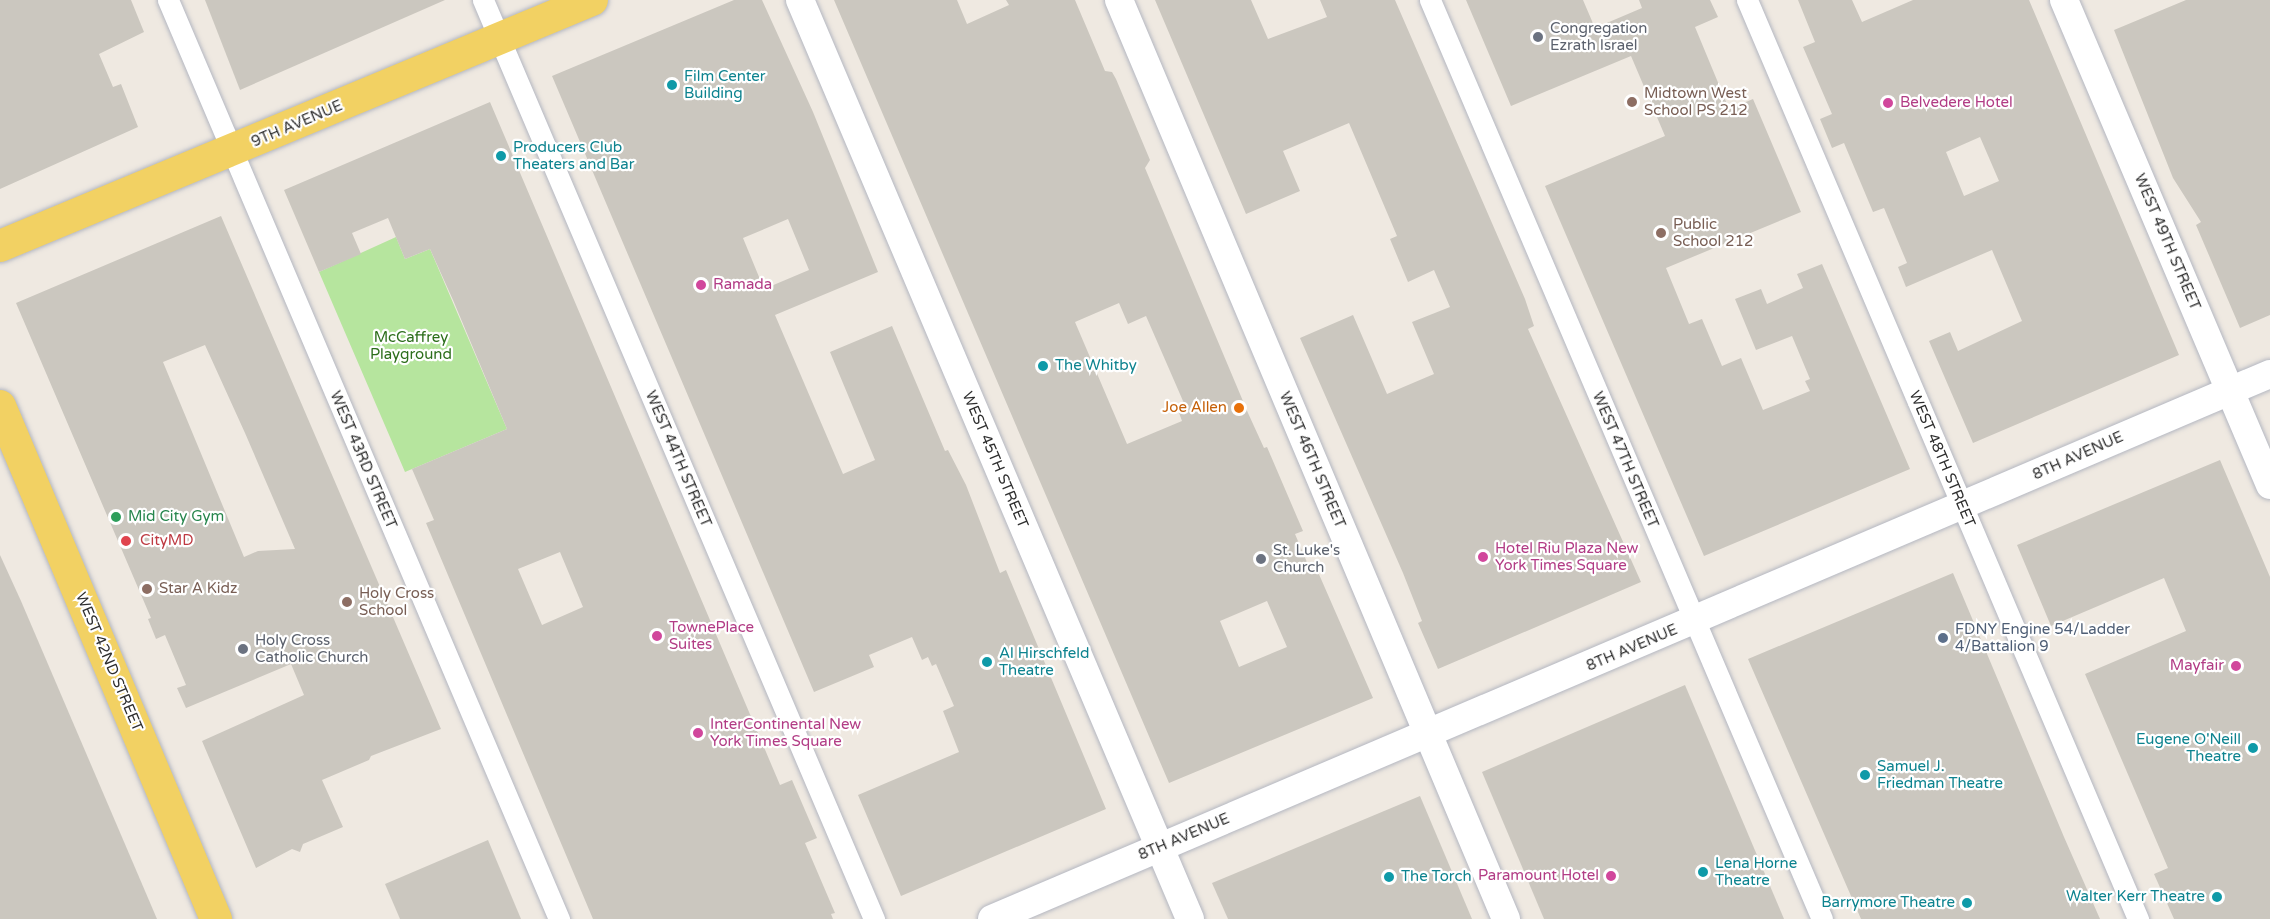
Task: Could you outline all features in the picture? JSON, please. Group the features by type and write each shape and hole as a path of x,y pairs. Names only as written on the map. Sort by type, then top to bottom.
{"main road":[{"name":"9TH AVENUE","path":"0,246 232,152 592,0"},
{"name":"WEST 45TH STREET","path":"800,0 1190,919"},
{"name":"WEST 46TH STREET","path":"1119,0 1506,919"},
{"name":"WEST 49TH STREET","path":"2064,0 2270,485"},
{"name":"8TH AVENUE","path":"992,919 2270,374"},
{"name":"WEST 42ND STREET","path":"0,406 216,919"}],"street":[{"name":"WEST 43RD STREET","path":"168,0 559,919"},
{"name":"WEST 44TH STREET","path":"483,0 874,919"},
{"name":"WEST 47TH STREET","path":"1430,0 1822,919"},
{"name":"WEST 48TH STREET","path":"1747,0 2138,919"}],"green space":[{"name":"McCaffrey Playground","path":"396,237 405,259 430,249 507,429 405,472 319,272"}],"building":[{"path":"0,0 131,0 144,32 99,54 113,87 121,84 138,127 0,189"},
{"path":"205,0 445,0 240,90"},
{"path":"734,0 762,0 813,112 878,272 775,315 843,474 875,460 830,352 892,326 945,451 948,450 966,485 1000,573 1006,570 1106,809 901,896 858,795 959,752 943,711 954,706 936,664 932,666 928,657 922,660 912,637 869,655 874,667 814,692 552,76","holes":["788,219 809,270 764,289 743,238"]},
{"path":"834,0 957,0 967,24 1009,5 1006,0 1075,0 1105,71 1112,72 1116,79 1150,160 1145,168 1248,413 1264,448 1267,447 1303,531 1295,534 1312,574 1318,572 1373,698 1169,783","holes":["1119,303 1128,324 1146,316 1183,401 1178,410 1182,421 1127,444 1075,322","1267,601 1287,647 1239,667 1220,621"]},
{"path":"1155,0 1251,0 1268,39 1327,17 1320,0 1395,0 1525,299 1534,326 1528,329 1641,582 1438,669 1418,623 1422,621 1403,573 1300,338 1353,315 1387,394 1434,374 1412,322 1450,307 1434,270 1408,282 1390,239 1397,236 1349,123 1283,151 1300,191 1246,214"},
{"path":"1466,0 1583,0 1595,28 1642,8 1639,0 1710,0 1718,17 1695,27 1729,109 1753,99 1801,212 1666,268 1689,324 1702,319 1722,366 1741,358 1763,410 1810,391 1805,381 1810,379 1792,336 1756,350 1735,299 1761,289 1767,304 1803,288 1797,274 1822,264 1910,469 1704,556 1545,186 1665,136 1631,56 1511,106"},
{"path":"1798,0 1852,0 1862,22 1913,0 2029,0 2179,355 1973,443 1929,341 1950,332 1958,351 2022,321 1992,250 1906,287 1898,267 1907,263 1884,208 1873,212 1844,143 1832,148 1820,119 1832,114 1803,47 1815,42","holes":["1980,137 1999,181 1964,196 1946,152"]},
{"path":"2186,0 2270,0 2270,315 2240,328 2196,225 2201,222 2173,178 2114,30"},
{"path":"490,102 780,785 792,780 817,838 805,843 835,913 831,914 833,919 593,919 426,523 434,520 412,469 507,429 453,300 430,249 405,259 388,218 352,233 361,254 319,272 284,190","holes":["560,552 583,607 542,625 518,569"]},
{"path":"221,216 441,729 371,756 369,760 322,780 343,827 303,844 300,852 292,849 256,868 202,741 304,695 291,664 186,708 177,688 186,685 165,635 156,639 148,619 151,618 16,303","holes":["205,345 295,549 258,551 244,557 163,362"]},
{"path":"2220,460 2270,577 2270,919 2174,919 2154,874 2168,868 2085,674 2186,631 2164,578 2051,626 2017,545"},
{"path":"0,555 21,601 157,919 0,919"},
{"path":"1953,573 2100,919 1861,919 1748,659"},
{"path":"1685,685 1784,919 1544,919 1482,772"},
{"name":"The Torch","path":"1420,796 1472,919 1228,919 1212,883"},
{"path":"488,840 521,919 400,919 385,884"}],"place":[{"name":"Congregation Ezrath Israel","path":"1538,37"},
{"name":"Film Center Building","path":"672,85"},
{"name":"Midtown West School PS 212","path":"1632,102"},
{"name":"Belvedere Hotel","path":"1888,103"},
{"name":"Producers Club Theaters and Bar","path":"501,156"},
{"name":"Public School 212","path":"1661,233"},
{"name":"Ramada","path":"701,285"},
{"name":"The Whitby","path":"1043,366"},
{"name":"Joe Allen","path":"1239,408"},
{"name":"Mid City Gym","path":"116,517"},
{"name":"CityMD","path":"126,541"},
{"name":"Hotel Riu Plaza New York Times Square","path":"1483,557"},
{"name":"St. Luke's Church","path":"1261,559"},
{"name":"Star A Kidz","path":"147,589"},
{"name":"Holy Cross School","path":"347,602"},
{"name":"TownePlace Suites","path":"657,636"},
{"name":"FDNY Engine 54/Ladder 4/Battalion 9","path":"1943,638"},
{"name":"Holy Cross Catholic Church","path":"243,649"},
{"name":"Al Hirschfeld Theatre","path":"987,662"},
{"name":"Mayfair","path":"2236,666"},
{"name":"InterContinental New York Times Square","path":"698,733"},
{"name":"Eugene O'Neill Theatre","path":"2253,748"},
{"name":"Samuel J. Friedman Theatre","path":"1865,775"},
{"name":"Lena Horne Theatre","path":"1703,872"},
{"name":"Paramount Hotel","path":"1611,876"},
{"name":"The Torch","path":"1389,877"},
{"name":"Walter Kerr Theatre","path":"2217,897"},
{"name":"Barrymore Theatre","path":"1967,903"}]}
